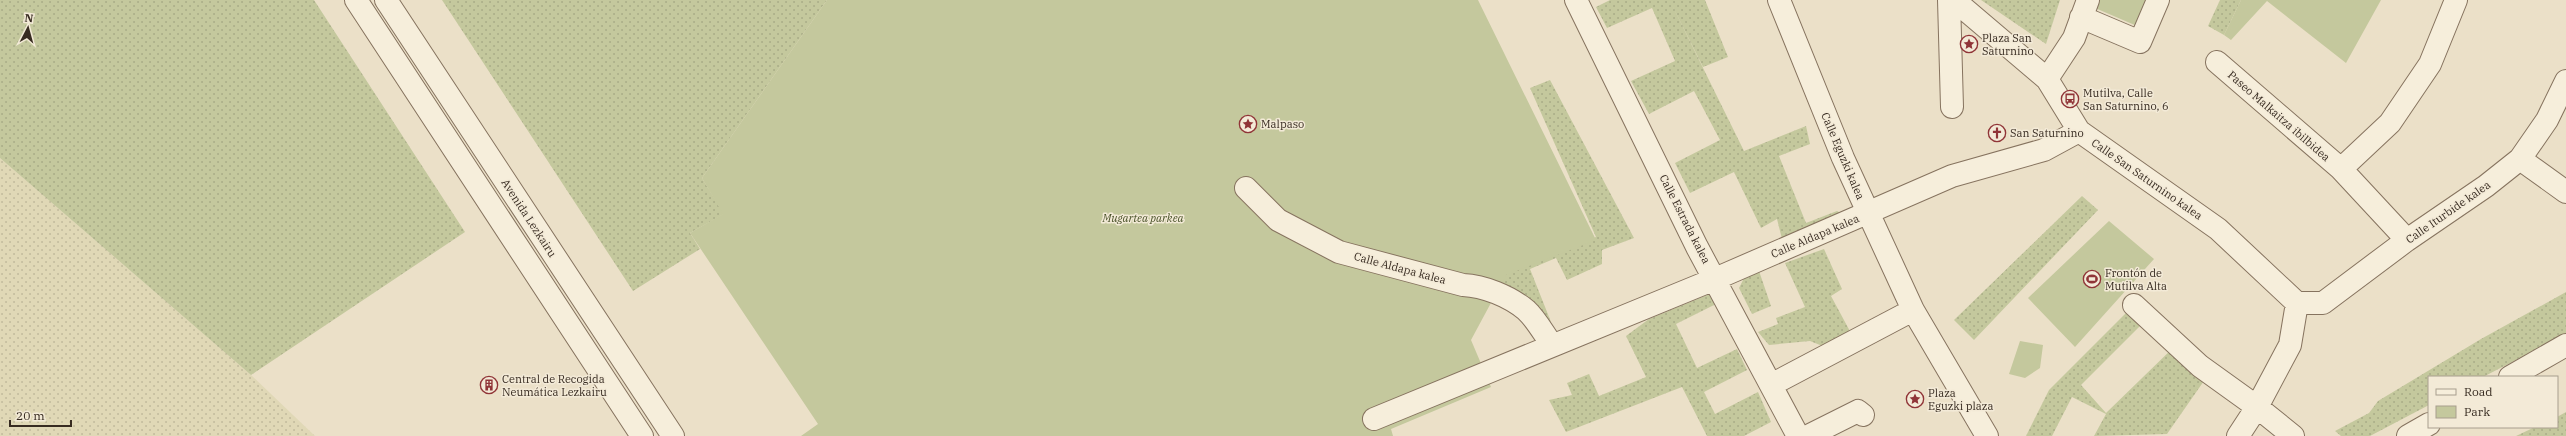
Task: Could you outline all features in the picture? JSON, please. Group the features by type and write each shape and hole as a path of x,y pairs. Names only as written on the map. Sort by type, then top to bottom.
{"street":[{"path":"356,0 642,436"},
{"name":"Avenida Lezkairu","path":"386,0 672,436"},
{"name":"Calle Estrada kalea","path":"1576,0 1697,247 1716,278 1798,436"},
{"name":"Calle Eguzki kalea","path":"1779,0 1843,158 1913,310 1986,436"},
{"path":"1949,0 1952,107"},
{"name":"Calle San Saturnino kalea","path":"1954,0 2047,79 2079,131 2218,229 2296,303"},
{"path":"2047,79 2074,38 2085,9 2140,42 2158,0"},
{"name":"Paseo Malkaitza ibilbidea","path":"2341,169 2394,116 2430,64 2456,0"},
{"name":"Paseo Malkaitza ibilbidea","path":"2217,62 2341,169 2408,240"},
{"name":"Calle Iturbide kalea","path":"2296,303 2322,303 2408,240 2486,186 2520,159 2547,120 2566,81"},
{"name":"Calle Aldapa kalea","path":"1374,419 1716,278 1952,176 2044,150 2079,131"},
{"path":"2520,159 2566,192"},
{"name":"Calle Aldapa kalea","path":"1246,188 1278,220 1339,252 1463,285 1476,286 1508,299 1526,311 1552,345"},
{"path":"2238,436 2257,407 2290,345 2296,303"},
{"path":"2134,304 2200,366 2257,407 2293,436"},
{"path":"1771,385 1913,310"},
{"path":"2512,376 2566,345"},
{"path":"1808,436 1858,411 1864,415"},
{"path":"2408,436 2428,425"}],"shaded area":[{"path":"0,158 251,375 315,436 0,436"}],"green space":[{"path":"0,0 314,0 465,232 251,375 0,158"},
{"path":"442,0 827,0 702,178 724,214 690,233 700,249 633,291"},
{"name":"Mugartea parkea","path":"827,0 1478,0 1596,240 1506,275 1471,340 1491,387 1391,429 1393,436 801,436 818,424 690,233 723,214 702,178"},
{"path":"1610,0 1705,0 1728,57 1703,67 1671,3 1744,151 1806,126 1810,144 1779,156 1806,223 1837,211 1843,214 1782,239 1777,219 1761,228 1734,172 1690,193 1675,163 1720,140 1694,91 1649,114 1631,81 1675,61 1652,8 1607,28 1596,7"},
{"path":"1981,0 2060,0 2046,44"},
{"path":"2098,0 2148,0 2137,26 2095,8"},
{"path":"2220,0 2241,0 2224,35 2208,26"},
{"path":"2241,0 2381,0 2346,63 2267,1 2231,40 2224,35"},
{"path":"1550,80 1634,238 1602,250 1602,264 1567,280 1556,258 1530,269 1551,322 1485,277 1596,237 1530,88"},
{"path":"2082,196 2098,210 1974,340 1954,320"},
{"name":"Frontón de Mutilva Alta","path":"2109,221 2154,259 2075,347 2028,298"},
{"path":"1824,249 1842,289 1831,296 1852,335 1835,351 1810,341 1769,345 1758,332 1778,324 1776,318 1805,307 1785,263"},
{"path":"1759,271 1771,306 1752,314 1739,288 1744,278"},
{"path":"2566,292 2566,334 2485,376 2428,376 2428,406 2370,436 2341,436 2335,431 2369,413 2378,401 2481,339"},
{"path":"1712,293 1716,304 1676,324 1697,368 1737,349 1747,370 1704,392 1715,414 1758,392 1771,422 1744,436 1707,436 1682,387 1566,432 1549,400 1572,395 1567,383 1589,374 1599,396 1646,377 1626,336 1649,319"},
{"path":"2134,305 2148,318 2081,385 2106,413 2176,345 2206,378 2167,434 2094,436 2106,414 2072,397 2052,436 2026,436 2049,390"},
{"path":"2020,341 2043,345 2040,368 2025,378 2009,374"},
{"path":"2566,412 2566,436 2516,436 2533,428 2558,428 2558,416"}],"place":[{"name":"Plaza San Saturnino","path":"1969,44"},
{"name":"Mutilva, Calle San Saturnino, 6","path":"2070,99"},
{"name":"Malpaso","path":"1248,124"},
{"name":"San Saturnino","path":"1997,133"},
{"name":"Frontón de Mutilva Alta","path":"2092,279"},
{"name":"Central de Recogida Neumática Lezkairu","path":"489,385"},
{"name":"Plaza Eguzki plaza","path":"1915,399"}]}
